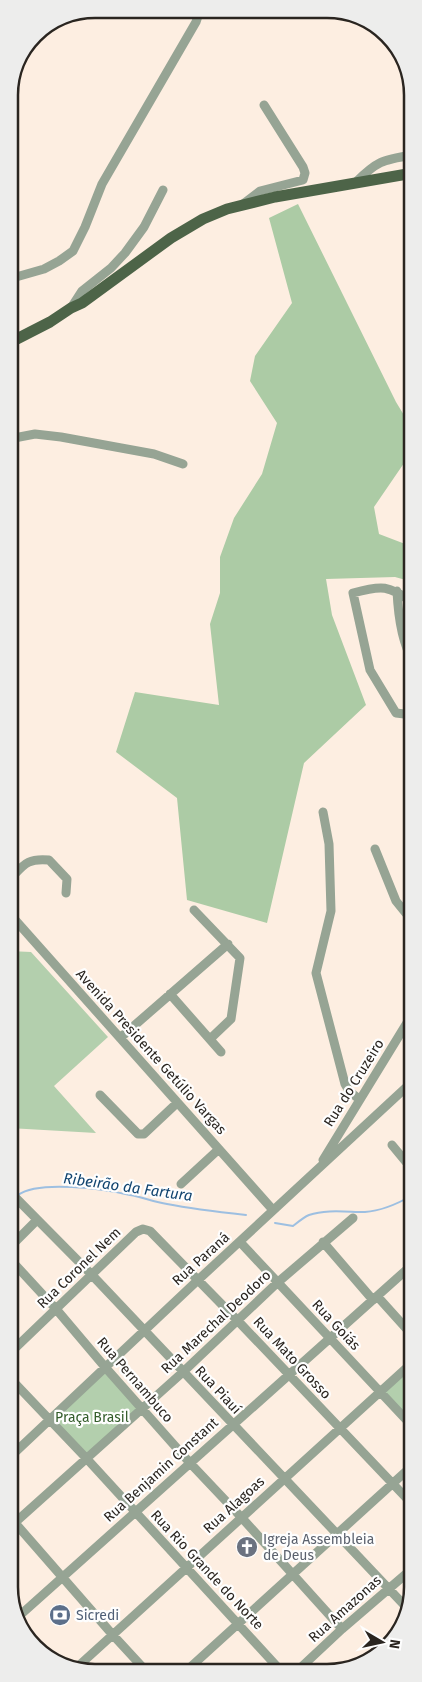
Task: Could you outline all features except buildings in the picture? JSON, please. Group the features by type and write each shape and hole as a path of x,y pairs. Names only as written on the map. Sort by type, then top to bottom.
{"main road":[{"path":"18,338 50,322 71,308 82,304 170,238 203,219 244,204 275,196 404,174"}],"street":[{"path":"18,276 44,269 59,261 73,250 85,227 102,184 198,18"},
{"path":"244,204 260,191 303,180 305,173 264,106"},
{"path":"355,183 372,166 389,159 404,156"},
{"path":"71,308 82,291 111,268 125,253 144,227 163,190"},
{"path":"18,437 35,434 61,437 154,454 183,464"},
{"path":"404,596 397,591 381,588 353,593 370,670 396,713 404,714"},
{"path":"397,591 398,608 404,636"},
{"path":"323,812 329,844 331,911 316,973 344,1084 360,1100"},
{"path":"375,849 396,901 404,911"},
{"path":"18,870 23,865 36,859 49,860 67,879 66,893"},
{"path":"194,910 240,958 232,1019 210,1039"},
{"name":"Avenida Presidente Getúlio Vargas","path":"18,923 273,1210"},
{"path":"120,1038 228,944"},
{"path":"170,994 222,1052"},
{"name":"Rua do Cruzeiro","path":"318,1168 404,1028"},
{"name":"Rua Paraná","path":"18,1450 404,1089"},
{"path":"100,1095 138,1134 144,1134 177,1103"},
{"path":"348,1117 363,1128"},
{"path":"392,1146 404,1159"},
{"path":"181,1184 219,1149"},
{"name":"Rua Piauí","path":"18,1200 91,1274 402,1603"},
{"name":"Rua Marechal Deodoro","path":"18,1516 87,1459 277,1283 353,1218"},
{"path":"18,1239 37,1220"},
{"name":"Rua Coronel Nem","path":"18,1345 136,1232 143,1228 150,1231"},
{"name":"Rua Mato Grosso","path":"150,1231 289,1374 404,1496"},
{"name":"Rua Goiás","path":"240,1242 404,1417"},
{"path":"323,1242 404,1327"},
{"name":"Rua Pernambuco","path":"18,1268 190,1463 342,1629"},
{"name":"Rua Benjamin Constant","path":"22,1613 404,1272"},
{"name":"Rua Alagoas","path":"81,1663 404,1370"},
{"name":"Rua Rio Grande do Norte","path":"18,1386 275,1664"},
{"path":"194,1664 404,1473"},
{"path":"18,1529 140,1664"},
{"name":"Rua Amazonas","path":"305,1664 404,1576"}],"green space":[{"path":"298,204 404,415 404,463 374,507 379,534 404,544 404,580 395,577 326,579 332,615 366,705 304,763 267,923 187,900 177,798 116,752 135,692 219,705 210,624 220,593 220,557 234,518 262,474 277,423 250,381 255,356 292,303 269,218"},
{"path":"18,951 31,952 108,1037 54,1086 96,1133 18,1129"},
{"name":"Praça Brasil","path":"104,1370 140,1408 87,1456 52,1420"},
{"path":"404,1372 404,1414 383,1392"}],"waterway":[{"name":"Ribeirão da Fartura","path":"18,1195 28,1190 41,1188 89,1188 177,1206 246,1215"},
{"name":"Ribeirão da Fartura","path":"275,1223 293,1226 307,1216 316,1213 337,1211 365,1212 390,1206 404,1200"}],"place":[{"name":"Igreja Assembleia de Deus","path":"247,1547"},
{"name":"Sicredi","path":"60,1615"}]}
